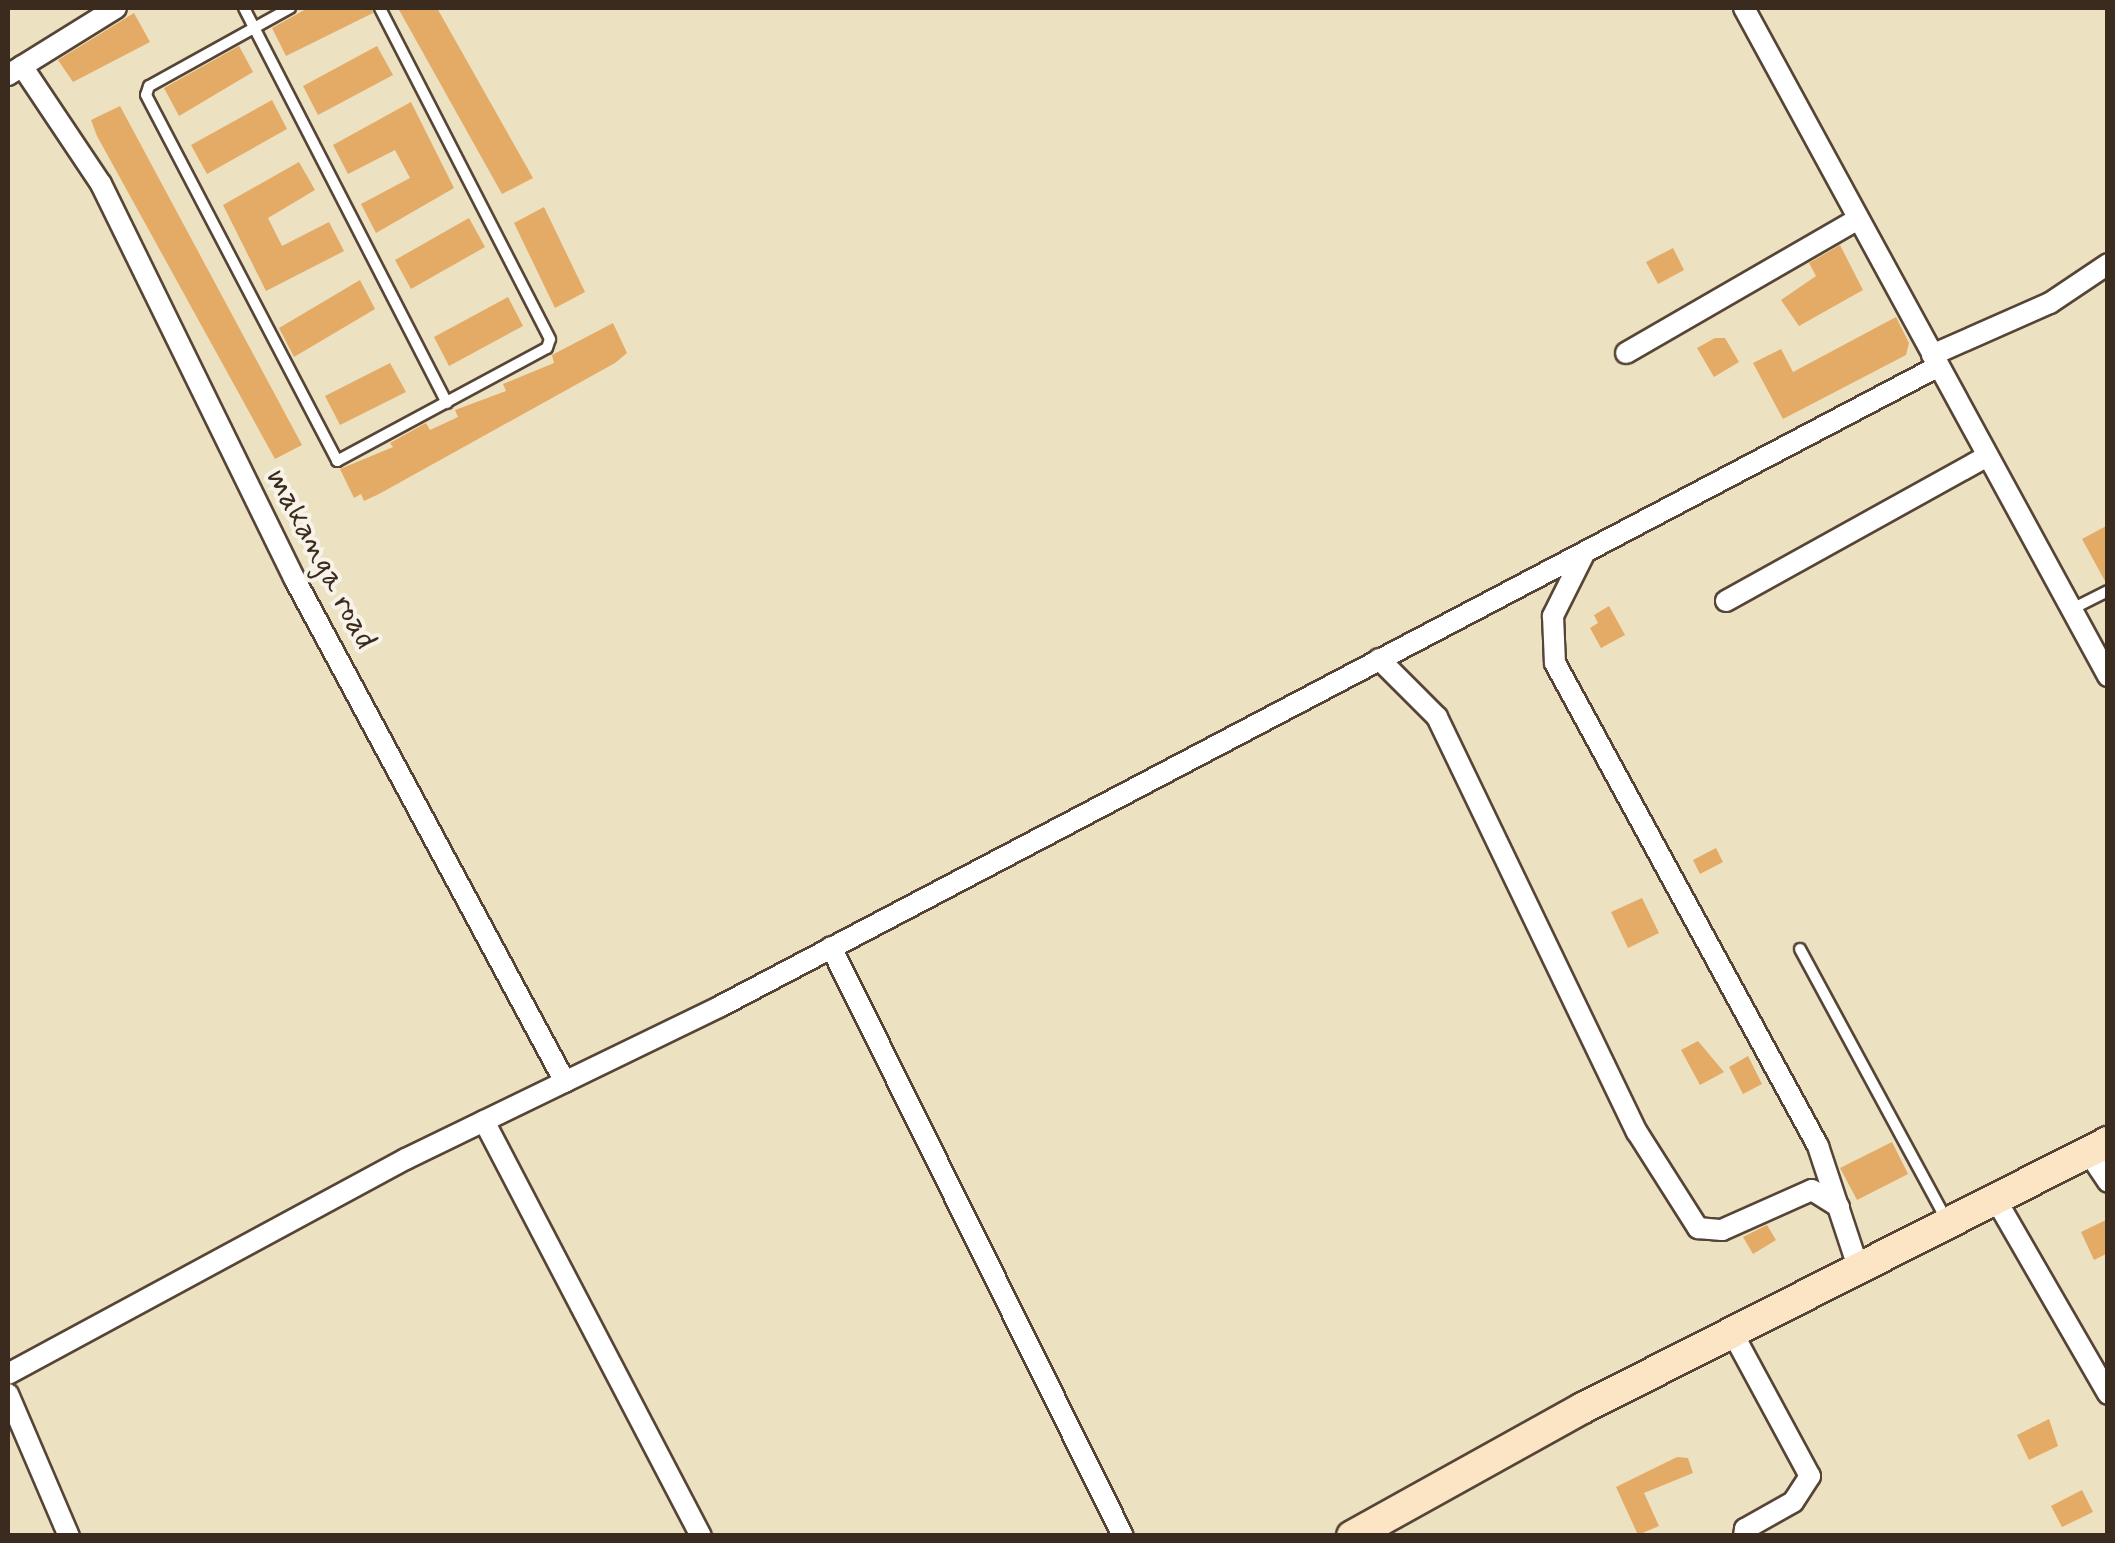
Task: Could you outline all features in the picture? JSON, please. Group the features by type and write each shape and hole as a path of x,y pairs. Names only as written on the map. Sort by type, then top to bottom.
{"street":[{"path":"15,71 116,8"},
{"path":"1749,9 1858,219 2108,676"},
{"name":"makanga road","path":"15,71 101,184 294,578 565,1082"},
{"path":"1626,353 1858,219"},
{"path":"8,1374 484,1121 831,947 1585,552 2050,303 2108,264"},
{"path":"1726,601 1988,456"},
{"path":"1585,552 1553,616 1555,663 1818,1146 1858,1267"},
{"path":"1378,659 1436,717 1637,1132 1698,1228 1722,1230 1812,1190 1838,1207"},
{"path":"831,947 1123,1536"},
{"path":"484,1121 702,1536"},
{"path":"1352,1536 1732,1332 2098,1147 2108,1182"},
{"path":"1995,1198 2108,1394"},
{"path":"1732,1332 1810,1476 1793,1502 1744,1529 1744,1536"},
{"path":"8,1394 70,1536"}],"lane":[{"path":"244,8 446,403"},
{"path":"290,8 148,86 157,121 332,458 345,461 546,348 550,340 380,8"},
{"path":"2072,609 2108,591"},
{"path":"1800,949 1947,1222"}],"building":[{"path":"308,8 371,8 373,13 286,56 272,28"},
{"path":"398,8 437,8 533,178 502,194"},
{"path":"134,13 150,42 73,82 58,60"},
{"path":"239,46 253,72 179,116 164,88"},
{"path":"377,46 393,75 318,115 303,86"},
{"path":"272,100 287,129 207,174 191,145"},
{"path":"411,102 454,188 376,233 361,204 410,178 395,150 348,174 333,145"},
{"path":"120,106 302,445 275,459 97,136 91,120"},
{"path":"299,162 315,190 268,218 282,246 329,222 344,251 266,291 223,205"},
{"path":"544,207 585,292 555,308 514,223"},
{"path":"469,218 485,247 411,289 395,260"},
{"path":"1840,245 1863,290 1799,326 1781,300 1816,276 1809,263"},
{"path":"1673,248 1684,270 1658,284 1646,262"},
{"path":"360,280 375,309 294,357 279,328"},
{"path":"508,297 523,326 449,366 434,337"},
{"path":"1896,317 1909,343 1906,355 1783,419 1753,363 1781,349 1793,372"},
{"path":"613,323 627,353 615,363 379,494 364,501 361,494 354,498 340,469 393,447 390,443 426,423 430,430 458,417 455,410 506,391 503,384 554,363 552,355"},
{"path":"1715,338 1725,338 1739,362 1714,377 1697,348"},
{"path":"390,363 406,392 340,425 325,396"},
{"path":"2108,525 2108,582 2106,583 2082,539"},
{"path":"1609,606 1625,635 1601,648 1590,628 1598,623 1594,615"},
{"path":"1716,848 1723,862 1700,874 1693,860"},
{"path":"1642,898 1659,933 1628,948 1611,912"},
{"path":"1698,1041 1724,1072 1700,1085 1681,1050"},
{"path":"1748,1056 1762,1084 1743,1094 1729,1067"},
{"path":"1892,1142 1908,1174 1857,1200 1840,1168"},
{"path":"2108,1219 2108,1253 2094,1260 2081,1232"},
{"path":"1767,1225 1776,1240 1753,1254 1743,1237"},
{"path":"2049,1419 2058,1446 2029,1460 2017,1435"},
{"path":"1677,1457 1688,1458 1693,1473 1644,1493 1659,1526 1638,1535 1616,1487"},
{"path":"2082,1490 2093,1512 2062,1527 2051,1506"}]}
